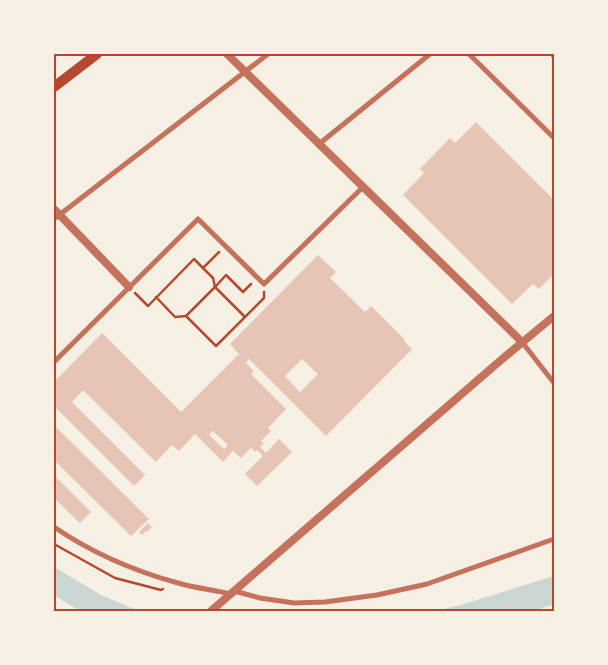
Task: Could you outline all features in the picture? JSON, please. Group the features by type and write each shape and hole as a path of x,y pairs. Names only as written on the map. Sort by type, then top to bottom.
{"main road":[{"path":"54,87 97,54"}],"street":[{"path":"227,54 522,342 554,382"},
{"path":"129,287 56,214 268,54"},
{"path":"319,144 430,54"},
{"path":"469,54 554,138"},
{"path":"54,362 198,219 264,284 363,187"},
{"path":"211,611 554,316"},
{"path":"54,528 120,564 178,583 260,598 294,602 325,602 377,595 427,584 554,539"}],"path":[{"path":"203,268 225,246"},
{"path":"129,287 148,306 194,260 213,278 215,286 245,317"},
{"path":"156,298 175,317 186,316 226,275 243,292 258,278"},
{"path":"186,316 216,346 264,298"}],"shaded area":[{"path":"54,567 101,595 139,611 83,611 73,607 54,595"},
{"path":"554,576 554,604 534,611 435,611 461,605"}],"building":[{"path":"476,122 554,200 554,274 539,289 533,284 512,304 403,195 424,173 420,169 450,138 455,143"},
{"path":"318,255 336,272 330,278 365,312 371,306 412,349 326,436 249,359 246,363 254,371 251,374 286,409 268,428 271,431 261,441 264,443 260,447 266,453 279,439 292,452 257,486 245,474 263,456 257,450 255,452 251,448 241,458 233,451 223,462 195,434 179,451 172,445 156,462 83,390 72,402 145,475 134,486 54,406 54,382 102,333 181,412 239,354 230,344","holes":["302,359 318,374 300,392 285,376","213,431 228,445 224,449 209,435"]},
{"path":"54,425 149,519 131,536 54,460"},
{"path":"54,475 91,512 80,523 54,498"},
{"path":"148,523 152,527 142,535 139,532"}]}
